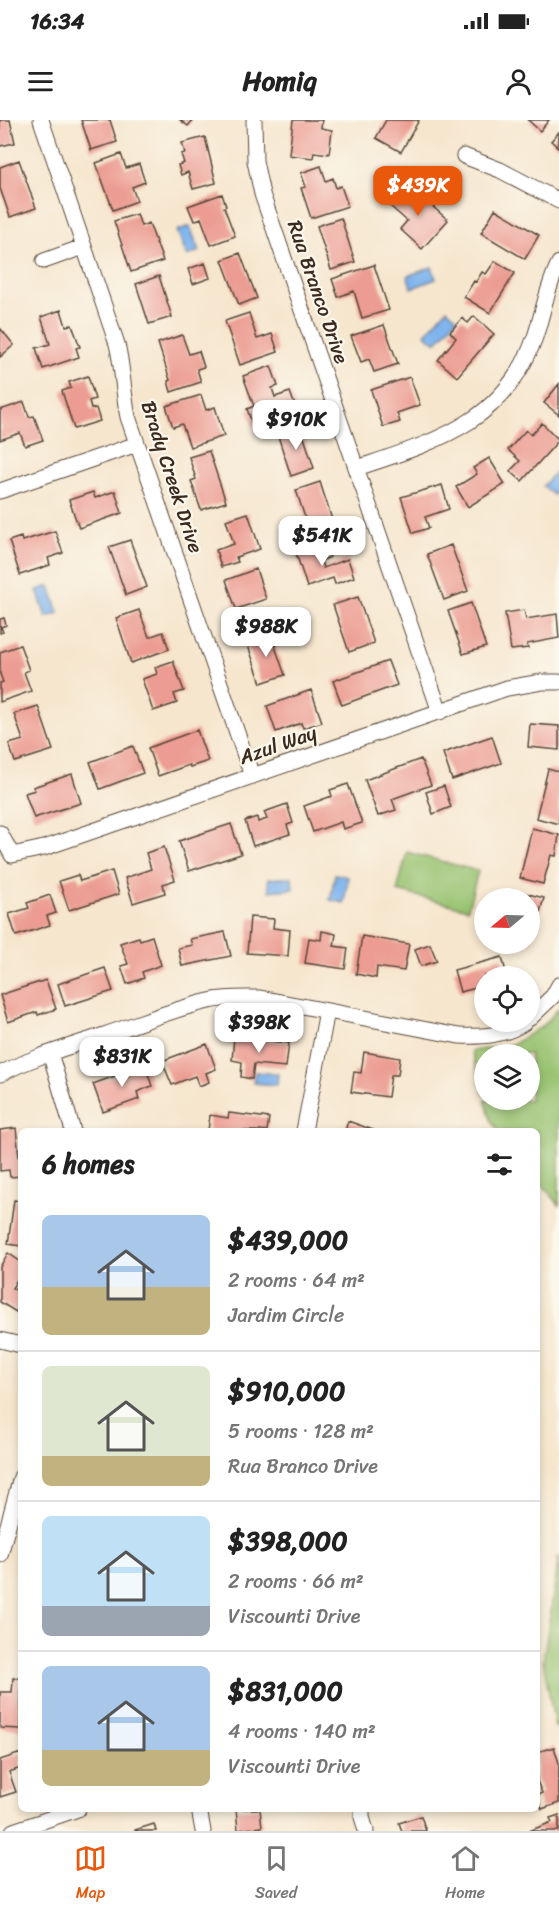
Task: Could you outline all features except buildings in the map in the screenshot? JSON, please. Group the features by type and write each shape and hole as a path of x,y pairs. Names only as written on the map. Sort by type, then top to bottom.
{"street":[{"name":"Brady Creek Drive","path":"41,120 117,344 124,400 137,444 252,776"},
{"name":"Rua Branco Drive","path":"254,120 255,161 262,194 440,712"},
{"path":"464,156 500,170 559,201"},
{"path":"44,261 84,246"},
{"path":"357,468 450,434 478,417 502,393 521,367 534,338 552,277 559,263"},
{"path":"0,491 137,444"},
{"name":"Azul Way","path":"0,832 12,855 44,848 507,688 534,683 559,682"},
{"path":"540,1008 553,996 559,985"},
{"path":"0,1074 16,1065 210,1001 234,998 260,998 459,1036 480,1037 504,1032"},
{"path":"305,1128 327,1011"},
{"path":"51,1053 72,1128"},
{"path":"0,1340 18,1344"},
{"path":"0,1556 18,1488"},
{"path":"13,1831 69,1812"},
{"path":"200,1812 203,1831"},
{"path":"362,1812 366,1831"}],"green space":[{"path":"407,852 478,871 468,909 397,891"},
{"path":"559,1008 559,1205 540,1182 540,1128 496,1128 492,1123 488,1110 540,1110 540,1044 513,1044 533,1032 540,1032 540,1028"},
{"path":"559,1556 559,1726 555,1727 543,1661"}],"water":[{"path":"190,226 199,251 187,256 177,231"},
{"path":"432,267 436,279 412,288 407,276"},
{"path":"447,309 457,318 436,343 425,334"},
{"path":"559,468 559,488 553,495 543,486"},
{"path":"50,586 59,613 46,617 37,590"},
{"path":"335,874 348,877 344,903 330,900"},
{"path":"292,877 293,889 269,891 268,879"},
{"path":"255,1072 278,1074 277,1085 253,1083"}]}
